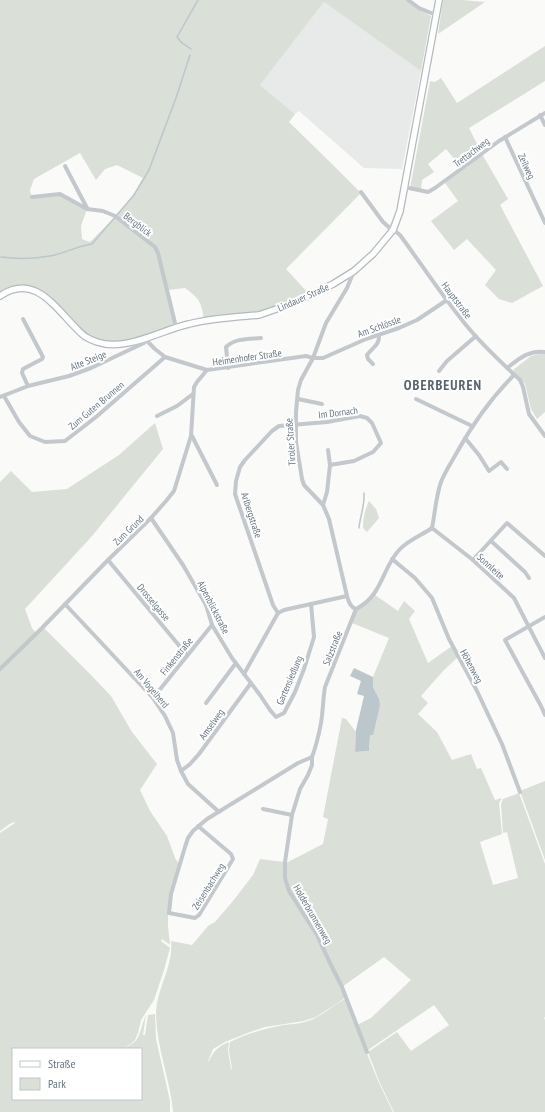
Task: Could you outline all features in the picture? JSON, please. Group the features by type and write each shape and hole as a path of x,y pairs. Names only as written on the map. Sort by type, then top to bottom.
{"main road":[{"name":"Lindauer Straße","path":"0,296 11,290 24,287 40,293 49,300 86,338 108,344 122,344 176,327 203,321 268,313 309,296 354,271 373,254 393,230 400,211 438,0"}],"street":[{"path":"408,0 432,15 436,15"},
{"name":"Trettachweg","path":"404,187 428,192 436,188 505,137 545,113"},
{"path":"540,115 545,125"},
{"name":"Zeilweg","path":"505,137 545,223"},
{"path":"65,166 87,209"},
{"name":"Hauptstraße","path":"361,192 383,222 400,235 447,300 476,336 520,380 523,386 529,414 545,436"},
{"name":"Bergblick","path":"32,197 60,194 87,209 103,211 116,217 155,247 158,253 176,327"},
{"name":"Tiroler Straße","path":"354,271 347,288 326,323 313,358 301,380 298,390 296,424 297,448 302,479 304,485 323,505 329,519 346,596 353,608 356,609"},
{"name":"Am Schlössle","path":"313,358 323,358 366,339 399,328 417,320 447,300"},
{"path":"23,319 43,356 42,359 23,369 22,373 28,386"},
{"path":"373,364 368,359 367,355 378,344 380,335"},
{"path":"439,371 447,361 476,336"},
{"name":"Heimenhofer Straße","path":"147,337 148,342 165,357 207,370 306,356 313,358"},
{"name":"Alte Steige","path":"2,397 28,386 69,376 91,368 144,343 147,337"},
{"path":"228,368 226,347 230,343 261,338"},
{"path":"508,368 528,353 537,351 545,352"},
{"name":"Zum Guten Brunnen","path":"2,397 30,436 45,442 65,441 96,417 165,357"},
{"name":"Zum Grund","path":"0,669 32,639 108,560 151,518 174,491 191,436 194,387 207,370"},
{"path":"356,609 373,596 392,559 399,549 432,528 441,482 472,426 514,375"},
{"path":"157,416 177,406 193,394"},
{"path":"416,398 472,426"},
{"path":"298,399 322,404"},
{"name":"Im Dornach","path":"296,424 327,422 360,416 367,418 372,424 381,443 373,452 354,462 330,466"},
{"name":"Arlbergstraße","path":"278,613 273,605 235,494 236,481 240,467 245,460 272,431 279,426 296,424"},
{"path":"191,436 217,485"},
{"path":"465,438 479,455 489,471 502,462 507,469"},
{"path":"323,505 327,492 330,466 328,450"},
{"name":"Alpenblickstraße","path":"151,518 183,565 206,604 212,625 236,663 251,683"},
{"path":"473,560 507,523 545,556"},
{"name":"Sonnleite","path":"432,528 473,560 514,598 545,658"},
{"path":"491,541 525,572 529,578"},
{"name":"Höhenweg","path":"392,559 415,578 432,598 449,639 477,691 502,744 520,792"},
{"name":"Drosselgasse","path":"108,560 187,655"},
{"path":"244,674 278,613 284,610 346,596"},
{"name":"Am Vogelherd","path":"65,604 153,698 165,716 172,733 177,760 188,784 219,812"},
{"name":"Gartensiedlung","path":"251,683 276,717 284,713 295,692 314,637 312,604"},
{"name":"Salzstraße","path":"312,757 321,722 325,687 356,609"},
{"path":"545,617 505,640 545,714"},
{"name":"Finkenstraße","path":"153,698 212,625"},
{"path":"206,703 236,663"},
{"name":"Amselweg","path":"181,771 199,754 251,683"},
{"path":"198,826 298,763 312,757"},
{"name":"Holderbrunnenweg","path":"312,757 312,765 300,789 292,815 285,862 286,884 323,947 342,987 367,1052"},
{"path":"263,809 292,815"},
{"name":"Zeisenbachweg","path":"198,826 231,854 233,859 197,918 195,918 169,913 171,894 184,847 188,838 198,826"}],"shaded area":[{"path":"324,2 421,71 402,169 364,168 299,111 295,114 260,85"},
{"path":"354,668 373,677 373,687 379,699 380,705 373,735 370,735 369,751 355,752 356,730 364,696 357,694 361,681 350,676"}],"green space":[{"path":"0,0 406,0 431,16 421,71 324,2 260,85 295,114 289,122 361,193 286,269 309,294 285,305 266,312 204,319 199,301 190,292 185,288 168,290 159,252 156,247 116,216 133,195 143,178 117,165 105,169 96,180 80,153 34,179 30,190 32,198 60,195 87,209 81,226 82,239 90,242 115,217 149,243 157,253 175,326 132,341 107,343 87,336 42,292 23,286 12,288 0,293"},
{"path":"443,0 462,0 485,2 438,34"},
{"path":"545,46 545,81 469,128 481,152 461,167 446,149 428,164 434,172 422,180 421,190 410,188 430,81 435,82 441,78 457,103"},
{"path":"482,154 508,199 500,205 543,286 512,303 499,299 485,285 496,270 467,239 454,250 431,221 458,201 445,183"},
{"path":"545,354 545,412 537,419 531,409 525,384 513,370 531,356"},
{"path":"155,423 163,449 92,536 25,609 32,628 36,633 0,668 0,482 11,471 32,492 67,489 119,455"},
{"path":"369,501 376,509 379,518 367,532 363,528 363,524 364,514"},
{"path":"375,595 398,611 404,601 415,611 409,619 428,663 452,646 458,657 444,670 421,696 428,703 418,714 437,732 452,760 471,754 477,769 481,768 495,800 502,798 499,803 502,834 480,842 493,885 518,878 507,832 503,833 501,804 503,799 519,793 545,864 545,1112 394,1112 379,1081 368,1052 397,1032 411,1051 449,1025 434,1005 368,1050 357,1025 371,1018 411,980 384,957 342,987 331,963 287,884 286,863 323,844 328,819 323,817 342,718 346,719 356,732 355,752 369,751 376,693 373,687 373,677 389,638 352,623 357,610"},
{"path":"44,628 111,696 132,732 157,764 140,790 150,811 167,836 175,858 179,864 168,909 170,945 162,939 161,941 170,948 154,1000 141,1020 135,1040 125,1047 130,1045 137,1039 146,1015 143,1035 145,1035 148,1015 155,1014 156,1039 170,1101 170,1112 0,1112 0,833 15,822 9,824 0,831 0,670"},
{"path":"545,781 545,860 520,791"},
{"path":"260,859 284,862 286,885 316,935 345,998 316,1017 304,1021 265,1027 225,1042 213,1049 208,1061 217,1049 229,1042 228,1051 232,1069 229,1051 230,1042 263,1030 311,1020 321,1015 345,999 378,1081 393,1112 173,1112 158,1038 156,1012 159,994 170,959 171,941 192,945 208,926 215,922 233,901 253,875"}],"waterway":[{"path":"191,49 182,43 177,37 198,0"},
{"path":"1,257 44,257 56,255 92,244 134,195 149,170 176,98 190,55"},
{"path":"359,528 364,502 364,493"}],"district":[{"name":"OBERBEUREN","path":"443,385"}]}
